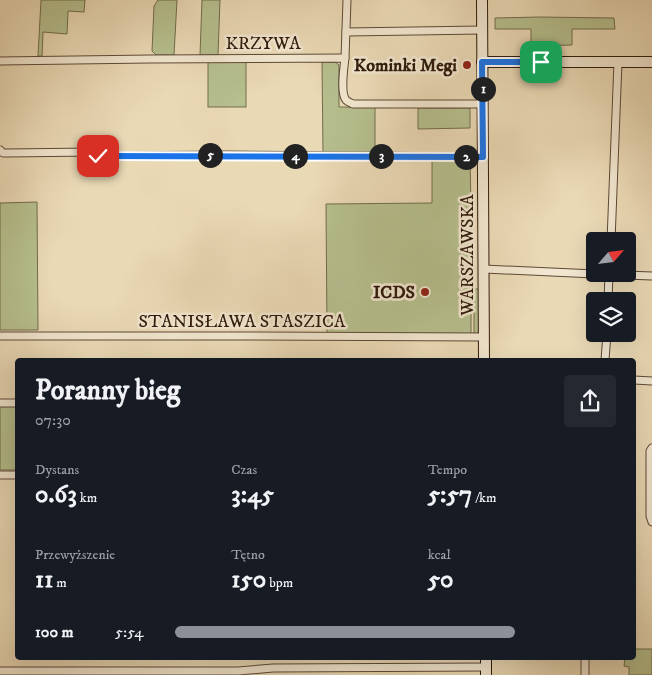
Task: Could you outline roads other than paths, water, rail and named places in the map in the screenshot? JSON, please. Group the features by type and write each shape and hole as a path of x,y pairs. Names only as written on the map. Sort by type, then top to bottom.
{"street":[{"path":"347,0 343,92 346,100 354,104 483,104"},
{"name":"WARSZAWSKA","path":"482,0 484,358"},
{"path":"346,32 482,30"},
{"name":"KRZYWA","path":"0,61 345,58"},
{"path":"482,62 652,62"},
{"path":"611,232 618,62"},
{"path":"0,150 7,153 92,152 102,156 483,157"},
{"path":"484,268 586,273"},
{"path":"636,275 652,276"},
{"name":"STANISŁAWA STASZICA","path":"0,336 484,338"},
{"path":"605,358 606,342"},
{"path":"636,380 652,380"},
{"path":"0,403 15,403"},
{"path":"652,448 650,451 650,516 652,522"},
{"path":"0,475 15,475"},
{"path":"585,660 585,675"},
{"path":"0,671 218,673 273,668 486,666"}],"place":[{"name":"Kominki Megi","path":"467,65"},
{"name":"ICDS","path":"425,292"}]}
